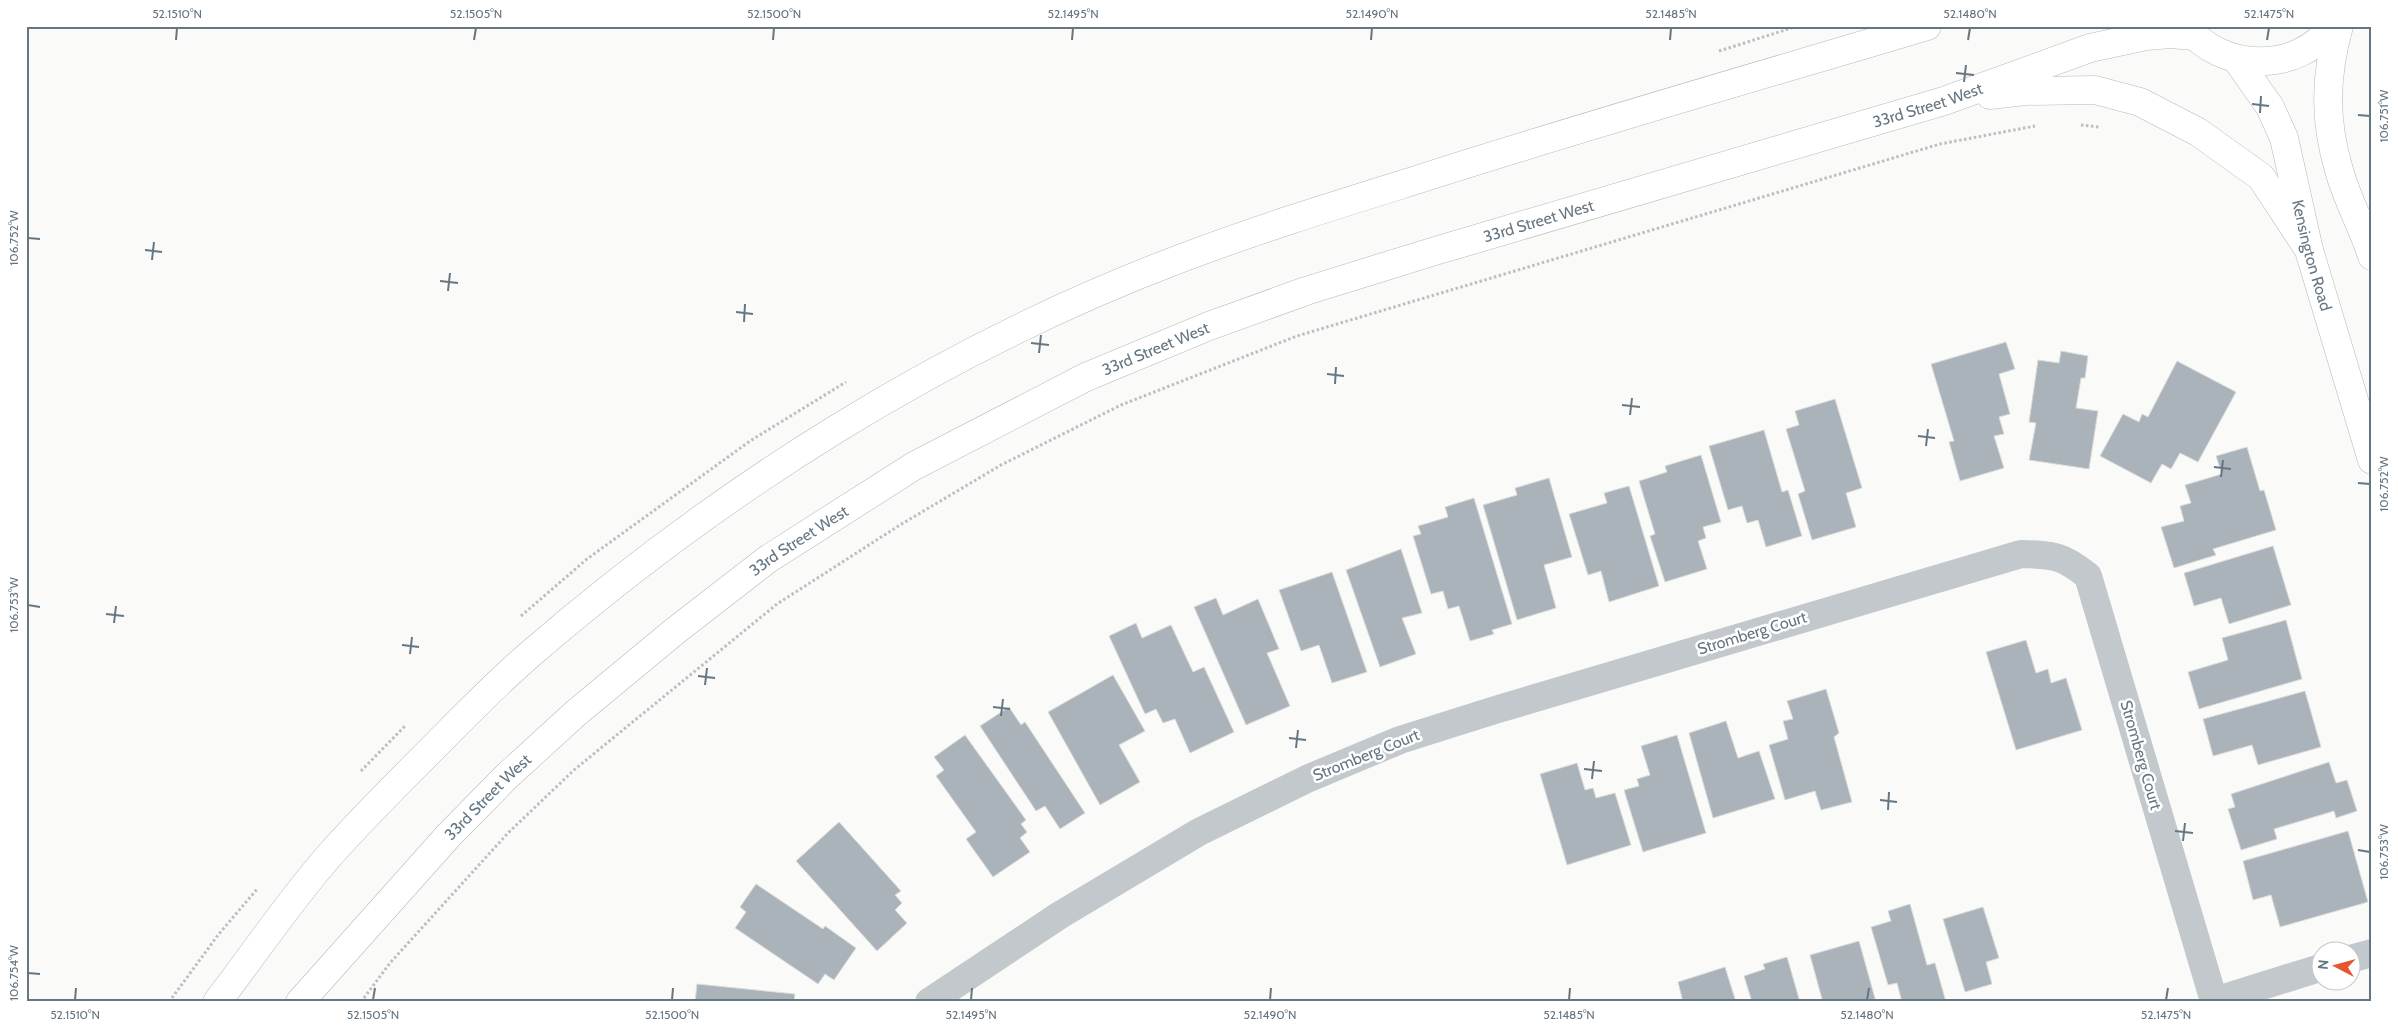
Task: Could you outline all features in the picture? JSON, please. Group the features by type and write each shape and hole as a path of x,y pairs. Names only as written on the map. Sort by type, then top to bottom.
{"main road":[{"path":"217,1002 327,858 422,759 525,658 625,576 727,501 870,407 962,356 1048,316 1197,253 1277,224 1505,152 1927,26"},
{"name":"33rd Street West","path":"300,1002 449,835 507,776 576,713 674,631 768,559 914,466 1086,376 1209,326 1306,291 1435,251 1944,101 2117,40 2190,31 2214,51 2236,60 2261,63 2286,58 2309,48 2332,26"},
{"path":"2339,26 2329,69 2326,92 2328,114 2338,170 2372,256"},
{"name":"Kensington Road","path":"2236,60 2270,107 2284,138 2309,250 2372,460"},
{"path":"1944,101 2025,91 2095,90 2140,102 2198,132 2261,176 2309,250"}],"street":[{"name":"Stromberg Court","path":"929,1002 1060,915 1199,832 1309,778 1400,740 1514,704 2021,554 2048,555 2069,561 2088,576 2212,1001 2310,971"}],"path":[{"path":"2078,124 2103,128"},
{"path":"361,1002 390,963 508,833 574,770 777,604 900,525 1001,465 1122,405 1297,336 1940,144 2036,126"},
{"path":"169,1002 180,985"}],"building":[{"path":"2006,342 2015,369 1999,374 2010,414 1999,417 2004,434 1994,436 2004,468 1960,481 1949,442 1954,441 1931,364"},
{"path":"2061,351 2088,356 2085,378 2081,378 2076,408 2098,411 2089,469 2029,460 2036,423 2029,422 2038,360 2059,363"},
{"path":"2177,361 2236,392 2198,462 2180,453 2171,469 2162,464 2151,483 2100,456 2123,414 2139,422 2142,414 2148,417"},
{"path":"1835,399 1862,488 1846,493 1856,527 1812,540 1798,494 1805,491 1786,429 1799,425 1795,411"},
{"path":"1764,430 1782,492 1788,490 1802,536 1766,547 1758,520 1747,523 1742,506 1728,510 1709,446"},
{"path":"2247,447 2260,491 2264,490 2276,530 2213,549 2216,555 2174,568 2161,527 2184,521 2180,506 2191,503 2185,485 2222,474 2216,456"},
{"path":"1701,455 1721,522 1703,527 1706,538 1698,541 1707,569 1665,582 1650,536 1655,534 1639,481 1667,472 1665,466"},
{"path":"1549,478 1572,557 1544,565 1556,608 1517,620 1483,505 1517,495 1515,488"},
{"path":"1629,486 1659,586 1609,602 1601,571 1588,575 1569,514 1607,503 1604,493"},
{"path":"1474,498 1512,624 1492,630 1494,634 1470,641 1459,606 1448,609 1443,591 1431,594 1413,536 1421,534 1418,526 1448,517 1445,507"},
{"path":"2273,546 2291,605 2229,624 2221,598 2194,606 2184,573"},
{"path":"1401,549 1422,613 1402,618 1416,654 1380,667 1346,570"},
{"path":"1332,572 1367,672 1332,683 1319,645 1301,651 1279,590"},
{"path":"1216,598 1223,615 1258,599 1279,649 1267,653 1290,706 1246,725 1194,607"},
{"path":"2286,620 2302,679 2199,709 2188,672 2228,660 2222,638"},
{"path":"1136,623 1142,638 1171,625 1193,672 1204,667 1234,732 1190,753 1175,719 1163,723 1156,709 1145,714 1109,636"},
{"path":"2026,640 2036,673 2048,669 2051,683 2066,678 2082,730 2016,750 1986,652"},
{"path":"1113,675 1145,731 1119,745 1140,782 1100,805 1048,712"},
{"path":"1826,689 1839,733 1834,737 1852,802 1821,810 1815,791 1785,800 1769,745 1788,739 1783,721 1793,719 1787,701"},
{"path":"2305,691 2321,747 2258,765 2252,745 2213,756 2203,719"},
{"path":"1009,707 1021,725 1025,722 1085,813 1060,829 1045,806 1036,811 980,726"},
{"path":"1726,721 1738,758 1759,751 1775,799 1713,818 1689,733"},
{"path":"965,735 1026,820 1021,824 1027,832 1020,838 1030,852 993,877 966,839 976,832 936,776 944,770 934,757"},
{"path":"1677,735 1706,833 1643,852 1624,790 1639,786 1637,779 1650,775 1641,746"},
{"path":"2329,762 2336,783 2347,780 2357,811 2336,818 2334,811 2274,829 2277,839 2241,850 2228,809 2235,807 2231,794"},
{"path":"1577,763 1585,790 1593,788 1596,798 1615,793 1631,845 1567,865 1540,774"},
{"path":"839,822 901,891 895,895 902,903 895,910 907,923 877,951 796,861"},
{"path":"2348,831 2368,902 2280,927 2271,895 2253,900 2243,861"},
{"path":"756,884 823,929 825,926 856,948 834,980 825,974 818,984 735,928 746,912 740,907"},
{"path":"1910,904 1927,965 1935,963 1946,1002 1902,1002 1897,983 1888,985 1871,927 1891,921 1888,911"},
{"path":"1983,907 1999,958 1986,962 1992,984 1965,992 1943,919"},
{"path":"1859,941 1876,1002 1819,1002 1822,999 1810,955"},
{"path":"1787,957 1800,1002 1752,1002 1744,976 1765,969 1763,964"},
{"path":"1725,967 1736,1002 1683,1002 1678,982"},
{"path":"697,984 795,994 794,1002 695,1002"}]}
